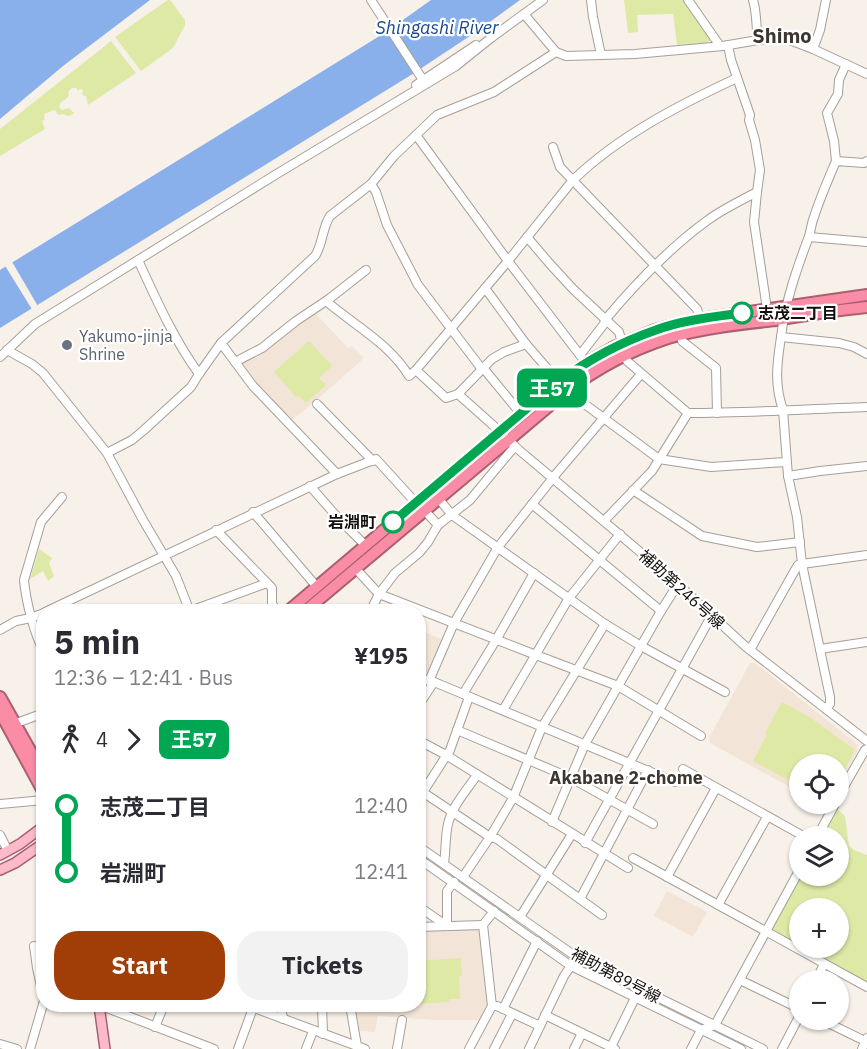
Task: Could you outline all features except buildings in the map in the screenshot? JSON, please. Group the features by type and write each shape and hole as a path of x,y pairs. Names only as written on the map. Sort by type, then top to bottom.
{"highway":[{"path":"297,604 365,545 420,507 508,440 521,414 583,359 655,330 700,319 867,295"},
{"path":"314,604 356,569 420,507 438,498 567,391 598,370 626,355 681,335 867,307"},
{"path":"0,697 36,775"},
{"path":"0,712 12,725 36,762"}],"main road":[{"path":"4,853 36,832"},
{"path":"0,870 36,848"},
{"path":"100,1012 105,1049"}],"street":[{"path":"371,0 423,80"},
{"path":"0,357 35,324 456,66 543,0"},
{"path":"591,0 601,55"},
{"path":"688,0 724,46 750,115 748,120 755,140 760,170 754,222 767,309"},
{"path":"753,0 758,40"},
{"path":"813,49 820,30 826,0"},
{"path":"524,14 556,52 566,56 693,50 782,38 813,49 867,74"},
{"path":"342,134 474,45 490,38"},
{"path":"107,453 132,440 191,387 221,343 315,256 325,223 330,216 370,184 394,156 437,115 494,92 556,52"},
{"path":"826,709 830,704 830,697 802,564 797,517 786,462 783,410 777,387 776,366 785,306 809,237 817,206 836,161 827,113 838,94 846,64"},
{"path":"326,302 381,344 410,376 452,329 573,180 591,162 638,129 737,78"},
{"path":"416,135 583,359 605,320 628,292 675,246 709,219 757,192"},
{"path":"553,147 560,167 697,309 700,319"},
{"path":"836,161 864,163 867,161"},
{"path":"370,184 376,192 387,225 418,285 481,368 521,414"},
{"path":"527,237 550,264 619,332 627,361 688,413 867,407"},
{"path":"809,237 867,242"},
{"path":"138,260 172,333 199,374"},
{"path":"235,362 262,348 366,270"},
{"path":"485,288 526,344 558,382"},
{"path":"681,335 682,341 716,368 717,413"},
{"path":"781,337 847,345 867,354"},
{"path":"221,343 253,386 337,474"},
{"path":"416,370 446,398 458,394 492,359 526,344"},
{"path":"8,350 43,373 107,453 178,581 187,604"},
{"path":"426,691 454,623 498,547 641,374"},
{"path":"567,391 659,459 711,467 786,462"},
{"name":"補助第246号線","path":"458,394 508,440 678,584 750,650 867,741"},
{"path":"317,404 373,461"},
{"path":"604,521 652,471 688,413"},
{"path":"374,604 395,573 428,542 438,525 470,500 508,440"},
{"path":"61,604 253,512 376,459 438,525"},
{"path":"788,476 867,466"},
{"path":"310,486 365,545"},
{"path":"633,490 702,536 757,547 800,542"},
{"path":"36,634 24,580 41,522 62,497"},
{"path":"438,498 452,515 604,624 725,692"},
{"path":"532,504 661,611"},
{"path":"253,512 317,587"},
{"path":"216,530 272,588 272,604"},
{"path":"502,710 569,598 620,534"},
{"path":"750,650 798,565 867,555"},
{"path":"356,569 379,594 400,604"},
{"path":"426,783 446,755 457,730 466,695 534,573"},
{"path":"211,604 267,583"},
{"path":"552,822 585,744 678,584"},
{"path":"426,614 618,686 701,736"},
{"path":"585,843 712,615"},
{"path":"0,630 16,621 36,616"},
{"path":"463,877 513,798 542,727 604,624"},
{"path":"819,649 867,642"},
{"path":"426,680 675,782"},
{"path":"12,725 36,715"},
{"path":"457,730 571,778 653,824"},
{"path":"426,744 628,868"},
{"path":"849,778 867,749"},
{"path":"579,899 648,770"},
{"path":"683,770 789,829"},
{"path":"444,862 446,837 452,812 477,775"},
{"path":"667,877 716,788"},
{"path":"426,794 490,837 497,839 602,915"},
{"path":"0,804 36,801"},
{"path":"718,905 767,817"},
{"path":"520,917 572,834"},
{"path":"0,836 4,853"},
{"name":"補助第89号線","path":"426,851 578,957 763,1049"},
{"path":"633,858 867,987"},
{"name":"補助第89号線","path":"426,863 571,966 741,1049"},
{"path":"447,926 447,891 454,882"},
{"path":"692,1049 701,1030 715,1025 791,886"},
{"path":"469,1049 492,1006 483,925 494,910"},
{"path":"426,912 447,926"},
{"path":"426,927 483,925"},
{"path":"503,1009 537,941"},
{"path":"34,946 36,961"},
{"path":"529,1049 564,976 578,957"},
{"path":"821,970 824,964"},
{"path":"740,980 789,1004"},
{"path":"545,1015 612,1048 635,998"},
{"path":"492,1006 497,1006 540,1026"},
{"path":"30,1049 41,1012"},
{"path":"118,1012 214,1049"},
{"path":"155,1026 161,1012"},
{"path":"238,1049 248,1012"},
{"path":"265,1012 361,1047"},
{"path":"282,1012 283,1019"},
{"path":"322,1012 323,1035"},
{"path":"352,1012 361,1047"},
{"path":"494,1049 512,1014"},
{"path":"397,1049 402,1020"},
{"path":"782,1049 792,1030"},
{"path":"841,1030 865,1043"},
{"path":"306,1049 314,1031"},
{"path":"574,1049 582,1033"},
{"path":"0,1044 17,1049"}],"shaded area":[{"path":"313,311 348,348 352,346 364,358 290,422 255,386 239,364"},
{"path":"426,633 444,640 428,677 426,676"},
{"path":"750,663 755,663 857,744 858,750 849,768 849,754 789,754 789,786 710,743 709,738"},
{"path":"667,891 707,912 693,937 654,916"},
{"path":"478,927 482,931 489,1006 482,1021 378,1016 375,1032 358,1031 354,1012 426,1012 426,930"}],"green space":[{"path":"168,0 185,20 185,25 173,48 141,71 115,37"},
{"path":"624,0 684,0 712,39 707,43 677,45 673,14 637,15 638,32 628,33"},
{"path":"111,41 136,73 88,105 86,96 82,95 83,90 78,91 72,88 59,107 62,110 69,108 74,113 69,116 58,115 55,110 44,114 45,119 42,121 45,129 0,156 0,129"},
{"path":"309,341 332,366 319,378 326,385 306,403 299,396 296,397 274,372"},
{"path":"39,549 52,558 49,563 54,576 48,581 43,571 30,579"},
{"path":"782,702 811,718 855,750 849,762 849,754 789,754 789,781 753,761 767,735 765,733"},
{"path":"834,814 845,816 846,826 828,826"},
{"path":"849,846 867,855 867,984 849,974 849,970 841,970 819,958 849,958 849,898 789,898 796,886 849,886"},
{"path":"789,898 789,941 772,930"},
{"path":"461,958 460,999 426,1004 426,960"}],"water":[{"path":"0,0 150,0 63,66 0,119"},
{"name":"Shingashi River","path":"431,0 520,0 411,75 0,328 0,270 386,32"}],"pier":[{"path":"11,260 39,308 33,311 4,264"}],"bus line":[{"name":"王57","path":"393,522 558,382 586,363 614,347 655,330 689,321 742,313"}],"place":[{"name":"志茂二丁目","path":"742,313"},
{"name":"Yakumo-jinja Shrine","path":"67,345"},
{"name":"岩淵町","path":"393,522"}],"district":[{"name":"Shimo","path":"782,35"},
{"name":"Akabane 2-chome","path":"626,777"}]}
